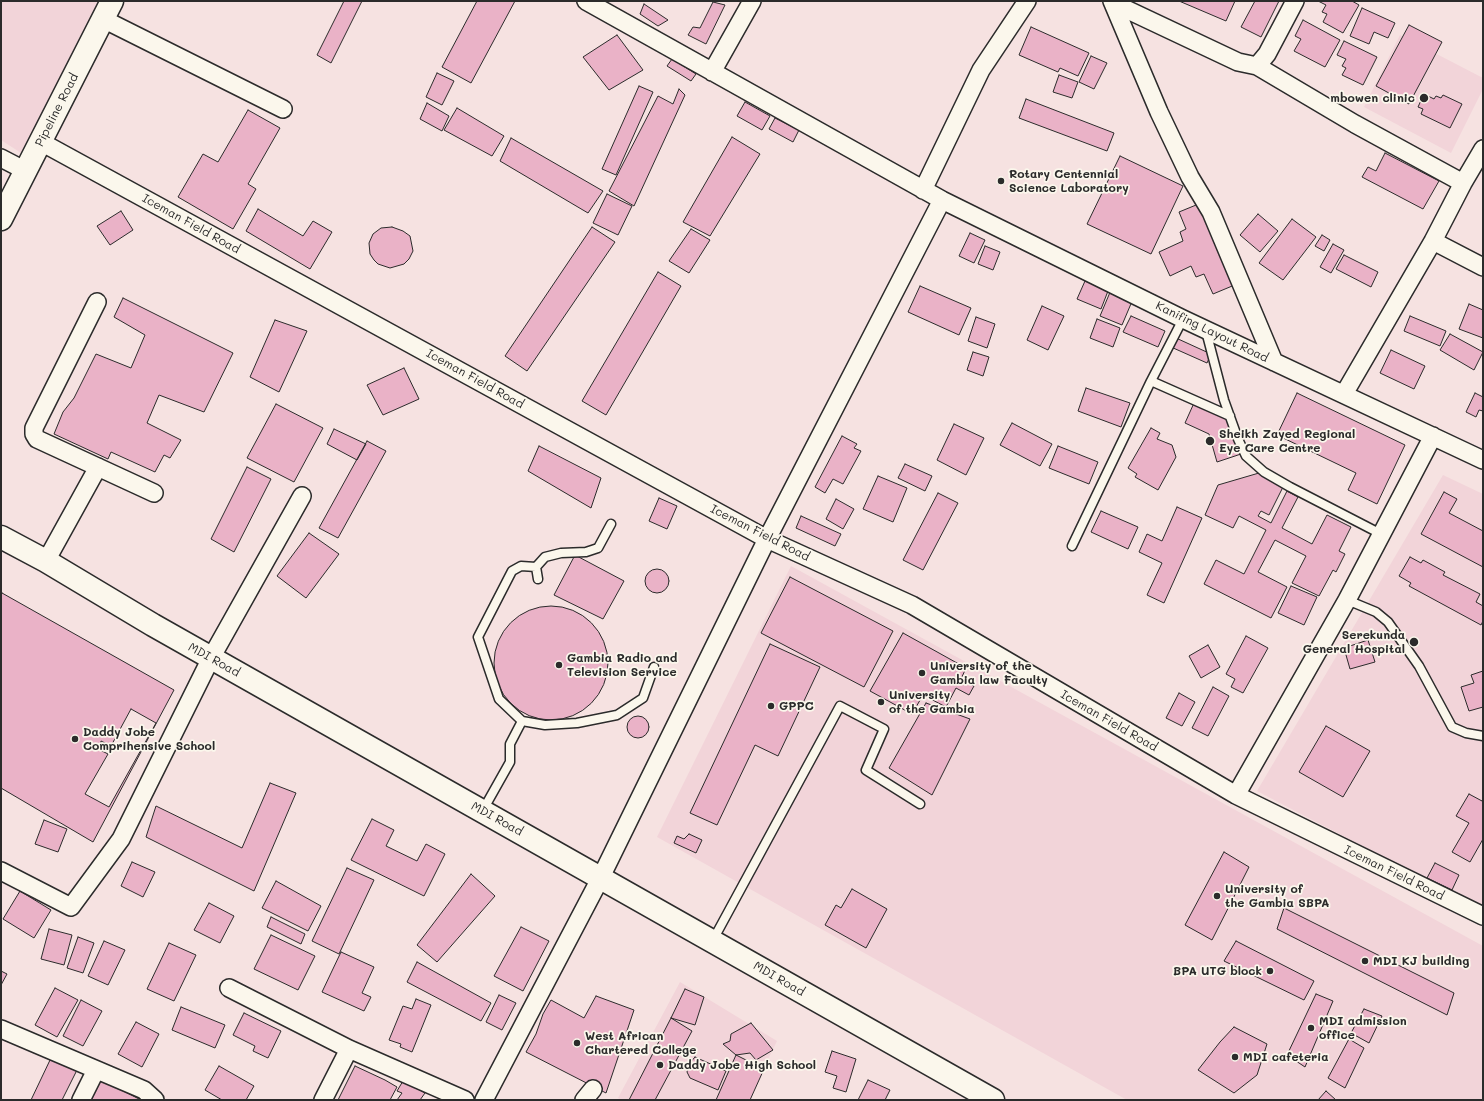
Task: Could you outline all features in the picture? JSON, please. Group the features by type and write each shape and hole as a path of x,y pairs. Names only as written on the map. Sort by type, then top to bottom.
{"street":[{"name":"Kanifing Layout Road","path":"586,1 942,200 1274,362 1483,460"},
{"path":"712,72 752,1"},
{"path":"923,190 981,70 1027,1"},
{"path":"1257,66 1267,54 1295,1"},
{"path":"1112,2 1238,62 1257,66 1355,124 1463,183"},
{"path":"1112,2 1159,112 1190,177 1211,212 1274,362"},
{"path":"107,10 283,109"},
{"name":"Pipeline Road","path":"1,219 107,10"},
{"name":"Iceman Field Road","path":"41,142 767,539 912,606 1236,795 1483,916"},
{"path":"1344,394 1433,241 1463,183 1483,149"},
{"path":"1,158 26,171"},
{"path":"484,1100 601,877 767,539 942,200"},
{"path":"1433,241 1483,267"},
{"path":"97,302 34,428 34,434 37,439 154,493"},
{"path":"1236,795 1347,600 1433,436"},
{"path":"46,561 98,467"},
{"path":"1,871 71,907 120,839 211,658 302,496"},
{"name":"MDI Road","path":"1,537 46,561 211,658 601,877 993,1100"},
{"path":"229,988 349,1049 465,1100"},
{"path":"1,1029 144,1090 155,1100"},
{"path":"324,1100 349,1049"},
{"path":"82,1100 96,1070"}],"lane":[{"path":"1072,546 1183,318"},
{"path":"1205,328 1230,416 1246,456 1264,472 1381,534"},
{"path":"1151,381 1230,416"},
{"path":"538,579 536,568 545,557 561,553 586,552 598,548 611,524"},
{"path":"536,568 521,566 512,571 478,637 499,699 522,721 545,725 577,723 616,715 642,698 654,667"},
{"path":"1347,600 1376,612 1388,622 1419,666 1452,726 1466,734 1483,736"},
{"path":"712,941 840,706 884,729 866,770 920,804"},
{"path":"482,811 510,762 510,744 522,721"}],"shaded area":[{"path":"1,1 98,1 21,153 1,140"},
{"name":"mbowen clinic","path":"1400,35 1483,78 1483,89 1451,153 1364,107"},
{"name":"Serekunda General Hospital","path":"1443,475 1483,494 1483,909 1257,791"},
{"name":"University of the Gambia","path":"791,566 1483,946 1483,1100 1127,1100 657,837"},
{"path":"680,982 777,1041 748,1100 621,1100 618,1098"}],"building":[{"path":"344,1 362,1 331,63 317,55"},
{"path":"477,1 515,1 471,83 442,67"},
{"path":"1179,1 1235,1 1226,21"},
{"path":"1255,1 1279,1 1261,37 1241,27"},
{"path":"1318,1 1352,1 1359,5 1343,33 1323,22 1327,14 1322,12 1326,5"},
{"path":"713,2 725,5 706,44 688,35 693,27 700,28"},
{"path":"644,4 668,20 658,26 640,14"},
{"path":"1362,8 1395,23 1388,38 1374,32 1369,44 1350,36"},
{"path":"1303,20 1340,40 1325,67 1294,51 1301,39 1295,36"},
{"path":"1409,25 1442,42 1409,104 1376,86"},
{"path":"1031,27 1089,53 1078,76 1060,68 1058,72 1019,55"},
{"path":"617,35 643,70 609,90 583,57"},
{"path":"1344,41 1377,57 1363,85 1342,75 1346,68 1342,66 1346,59 1337,55"},
{"path":"1091,56 1107,63 1094,89 1079,82"},
{"path":"672,59 696,74 691,81 667,66"},
{"path":"437,73 454,81 442,105 426,97"},
{"path":"1059,75 1078,82 1072,98 1053,92"},
{"path":"639,86 653,92 616,175 602,169"},
{"path":"679,89 685,95 634,206 609,191 658,96 673,104"},
{"path":"1424,94 1434,99 1436,96 1441,98 1443,95 1462,104 1450,128 1421,114 1423,109 1418,107"},
{"path":"1026,99 1114,133 1107,151 1019,118"},
{"path":"745,102 770,116 762,130 737,116"},
{"path":"427,103 449,116 442,131 420,119"},
{"path":"457,108 504,136 492,156 444,130"},
{"path":"248,110 280,128 248,184 256,189 233,229 178,197 203,154 218,162"},
{"path":"775,118 799,130 793,142 769,129"},
{"path":"732,137 760,154 710,236 683,222"},
{"path":"511,138 603,191 588,213 500,161"},
{"path":"1385,153 1439,181 1423,209 1362,177 1368,167 1376,171"},
{"path":"1120,156 1183,186 1151,254 1087,224"},
{"path":"607,194 632,206 618,235 593,223"},
{"path":"1201,203 1237,284 1213,294 1204,274 1196,277 1191,266 1170,276 1159,252 1183,241 1180,232 1186,229 1179,212"},
{"path":"258,209 303,236 313,221 332,232 310,269 246,231"},
{"path":"121,211 133,230 110,245 97,226"},
{"path":"1258,214 1278,231 1260,252 1240,235"},
{"path":"1292,219 1316,237 1283,280 1259,263"},
{"path":"392,227 403,231 410,236 413,251 409,259 404,264 390,268 378,264 374,260 370,254 369,243 373,234 381,228"},
{"path":"592,227 615,242 527,371 505,356"},
{"path":"691,229 710,240 689,273 669,261"},
{"path":"970,233 985,240 974,263 959,256"},
{"path":"1322,235 1330,240 1324,251 1315,246"},
{"path":"1333,244 1344,250 1331,273 1320,267"},
{"path":"985,246 1000,252 993,270 978,264"},
{"path":"1344,255 1378,272 1371,287 1336,269"},
{"path":"658,272 681,286 606,415 582,401"},
{"path":"1085,281 1108,291 1101,309 1077,299"},
{"path":"920,286 971,308 959,335 908,312"},
{"path":"1111,290 1133,299 1122,325 1100,316"},
{"path":"123,298 233,353 204,412 159,395 147,423 181,440 170,458 164,455 155,472 111,452 108,459 54,434 63,412 74,398 96,354 131,368 145,335 114,317"},
{"path":"1469,304 1483,310 1483,338 1459,329"},
{"path":"1042,306 1064,316 1048,350 1027,340"},
{"path":"1131,316 1165,331 1158,347 1123,332"},
{"path":"1410,316 1446,331 1440,346 1404,331"},
{"path":"976,317 995,324 987,348 968,341"},
{"path":"1097,319 1120,328 1113,347 1090,338"},
{"path":"275,320 307,331 279,392 250,377"},
{"path":"1450,334 1483,352 1474,370 1440,350"},
{"path":"1176,338 1211,354 1207,363 1171,347"},
{"path":"1391,350 1425,366 1414,389 1380,373"},
{"path":"973,352 989,357 983,376 967,370"},
{"path":"404,368 419,399 383,415 367,385"},
{"path":"1086,388 1130,403 1121,427 1078,411"},
{"path":"1297,393 1405,445 1377,504 1348,490 1356,473 1277,435"},
{"path":"1475,393 1483,397 1483,411 1479,410 1476,417 1466,412"},
{"path":"1194,403 1229,420 1241,454 1217,462 1209,434 1185,423"},
{"path":"276,404 323,428 294,482 247,458"},
{"path":"1012,423 1052,444 1040,466 1000,445"},
{"path":"954,424 984,438 966,475 937,460"},
{"path":"1151,428 1160,433 1157,439 1172,445 1176,457 1158,490 1135,477 1137,474 1128,468"},
{"path":"334,429 366,444 357,460 327,444"},
{"path":"842,436 857,444 854,448 861,451 843,484 833,479 825,493 815,487"},
{"path":"367,441 386,451 338,538 319,528"},
{"path":"539,446 601,478 591,508 528,471"},
{"path":"1058,446 1098,462 1089,484 1049,468"},
{"path":"905,464 932,476 925,491 898,478"},
{"path":"247,467 271,479 234,552 211,539"},
{"path":"1259,473 1284,485 1269,515 1261,511 1258,516 1271,523 1287,491 1298,497 1282,528 1312,544 1327,515 1351,527 1339,551 1345,554 1336,572 1333,570 1319,596 1292,583 1306,556 1275,540 1258,572 1287,587 1271,618 1204,584 1216,560 1244,574 1266,530 1239,516 1233,528 1205,515 1218,485"},
{"path":"878,476 907,488 893,522 863,509"},
{"path":"1444,492 1457,499 1449,513 1483,531 1483,567 1421,534"},
{"path":"938,493 958,503 923,570 903,560"},
{"path":"659,498 677,506 667,529 649,521"},
{"path":"836,499 854,509 843,529 826,519"},
{"path":"1177,507 1202,518 1164,603 1147,595 1162,563 1139,552 1147,534 1162,541"},
{"path":"1101,511 1138,527 1128,549 1091,532"},
{"path":"801,516 841,534 835,546 796,528"},
{"path":"309,533 339,554 306,598 277,576"},
{"path":"575,555 624,581 603,619 554,595"},
{"path":"1410,557 1421,563 1423,560 1445,572 1443,575 1480,594 1476,602 1483,606 1483,621 1481,625 1409,586 1411,583 1399,576"},
{"path":"657,569 662,570 668,576 668,586 662,592 657,593 652,592 646,586 645,581 646,576 652,570"},
{"path":"790,577 893,631 864,687 761,633"},
{"path":"1291,586 1317,597 1304,625 1278,613"},
{"name":"Daddy Jobe Comprihensive School","path":"2,593 174,690 93,842 1,788"},
{"path":"551,606 562,607 573,611 583,616 591,623 598,631 603,641 607,652 607,674 603,685 598,695 591,703 583,710 573,715 562,719 551,720 540,719 529,715 519,710 511,703 504,695 499,685 495,674 494,663 495,652 499,641 504,631 511,623 519,616 529,611 540,607"},
{"name":"University of the Gambia law Faculty","path":"903,633 966,668 961,679 974,686 969,695 956,688 946,707 923,695 912,714 870,691"},
{"path":"1246,636 1268,648 1243,693 1231,687 1235,679 1226,674"},
{"path":"1368,640 1375,662 1350,669 1344,648"},
{"name":"GPPC","path":"770,644 820,667 778,756 755,745 717,825 690,813"},
{"path":"1208,645 1220,667 1201,678 1189,656"},
{"path":"1483,671 1483,707 1469,711 1461,687 1474,683 1471,675"},
{"path":"1213,687 1229,696 1208,736 1192,728"},
{"path":"1179,693 1195,702 1182,726 1166,718"},
{"path":"926,703 970,719 932,795 889,768"},
{"path":"131,709 156,723 109,807 85,794 108,754 100,750 101,741 111,746"},
{"path":"638,716 646,719 649,727 646,735 638,738 630,735 627,727 630,719"},
{"path":"1326,726 1370,751 1343,797 1299,772"},
{"path":"270,783 296,793 254,891 146,837 156,806 242,848"},
{"path":"1469,794 1482,801 1483,799 1483,839 1470,862 1452,852 1469,823 1456,816"},
{"path":"372,819 394,830 386,846 417,861 426,844 445,854 424,896 351,860"},
{"path":"44,820 67,829 58,852 35,844"},
{"path":"689,834 702,840 696,853 674,843 677,836 684,839"},
{"name":"University of the Gambia SBPA","path":"1224,852 1249,867 1212,940 1185,925"},
{"path":"132,862 155,872 143,897 121,886"},
{"path":"1435,863 1459,875 1452,890 1427,878"},
{"path":"347,868 374,880 339,954 312,941"},
{"path":"471,874 495,896 437,962 417,945"},
{"path":"276,881 321,906 308,931 262,908"},
{"path":"852,889 887,909 866,948 825,925 836,905 841,908"},
{"path":"20,891 51,910 34,938 3,919"},
{"path":"209,903 234,916 220,943 194,930"},
{"name":"MDI KJ building","path":"1284,908 1454,993 1447,1015 1277,929"},
{"path":"271,917 305,934 301,944 267,927"},
{"path":"521,927 549,941 523,991 494,976"},
{"path":"49,929 72,935 64,965 41,959"},
{"path":"271,935 315,956 298,990 254,969"},
{"path":"78,937 94,943 83,973 67,968"},
{"path":"104,941 125,950 108,985 88,976"},
{"name":"BPA UTG block","path":"1236,941 1314,981 1304,1000 1224,961"},
{"path":"169,943 196,955 174,1001 147,989"},
{"path":"341,952 374,967 362,993 371,997 364,1011 322,992"},
{"path":"417,962 491,1003 481,1021 407,982"},
{"path":"1,971 7,974 1,985"},
{"path":"55,988 78,1000 57,1037 35,1025"},
{"path":"685,989 704,997 695,1025 671,1018"},
{"name":"MDI admission office","path":"1316,994 1333,1001 1305,1067 1287,1055"},
{"path":"499,995 516,1003 502,1030 486,1022"},
{"name":"West African Chartered College","path":"596,996 634,1010 606,1093 526,1052 536,1034 543,1014 551,1000 584,1018"},
{"path":"416,999 431,1005 412,1052 400,1047 401,1044 389,1040 403,1006 412,1009"},
{"path":"81,1000 102,1011 83,1046 63,1036"},
{"path":"181,1007 225,1025 215,1048 172,1030"},
{"path":"1364,1009 1382,1016 1369,1043 1351,1033"},
{"path":"244,1013 281,1031 268,1058 253,1051 255,1046 233,1035"},
{"name":"Daddy Jobe High School","path":"671,1018 692,1031 655,1100 629,1100"},
{"path":"136,1022 159,1034 142,1067 118,1054"},
{"path":"751,1023 773,1050 756,1060 750,1053 736,1055 723,1044 730,1041 731,1034"},
{"name":"MDI cafeteria","path":"1234,1027 1267,1044 1257,1075 1234,1093 1198,1070"},
{"path":"1349,1039 1364,1048 1345,1088 1328,1078"},
{"path":"832,1051 856,1059 846,1092 833,1088 837,1076 825,1072"},
{"path":"736,1055 764,1069 750,1100 716,1100"},
{"path":"695,1057 726,1071 718,1090 690,1078 687,1072 689,1064"},
{"path":"51,1058 77,1070 62,1100 31,1100"},
{"path":"219,1066 254,1086 246,1100 222,1100 205,1090"},
{"path":"355,1066 397,1087 390,1100 338,1100"},
{"path":"94,1076 141,1100 91,1100"},
{"path":"868,1080 890,1090 885,1100 858,1100"},
{"path":"403,1081 425,1093 420,1100 397,1100 402,1093 397,1091"},
{"path":"1326,1091 1336,1100 1318,1100"}],"place":[{"name":"mbowen clinic","path":"1424,98"},
{"name":"Rotary Centennial Science Laboratory","path":"1001,181"},
{"name":"Sheikh Zayed Regional Eye Care Centre","path":"1210,441"},
{"name":"Serekunda General Hospital","path":"1414,642"},
{"name":"Gambia Radio and Television Service","path":"559,665"},
{"name":"University of the Gambia law Faculty","path":"922,673"},
{"name":"University of the Gambia","path":"881,702"},
{"name":"GPPC","path":"771,706"},
{"name":"Daddy Jobe Comprihensive School","path":"75,739"},
{"name":"University of the Gambia SBPA","path":"1217,896"},
{"name":"MDI KJ building","path":"1365,961"},
{"name":"BPA UTG block","path":"1270,971"},
{"name":"MDI admission office","path":"1311,1028"},
{"name":"West African Chartered College","path":"577,1043"},
{"name":"MDI cafeteria","path":"1235,1057"},
{"name":"Daddy Jobe High School","path":"660,1065"}]}
